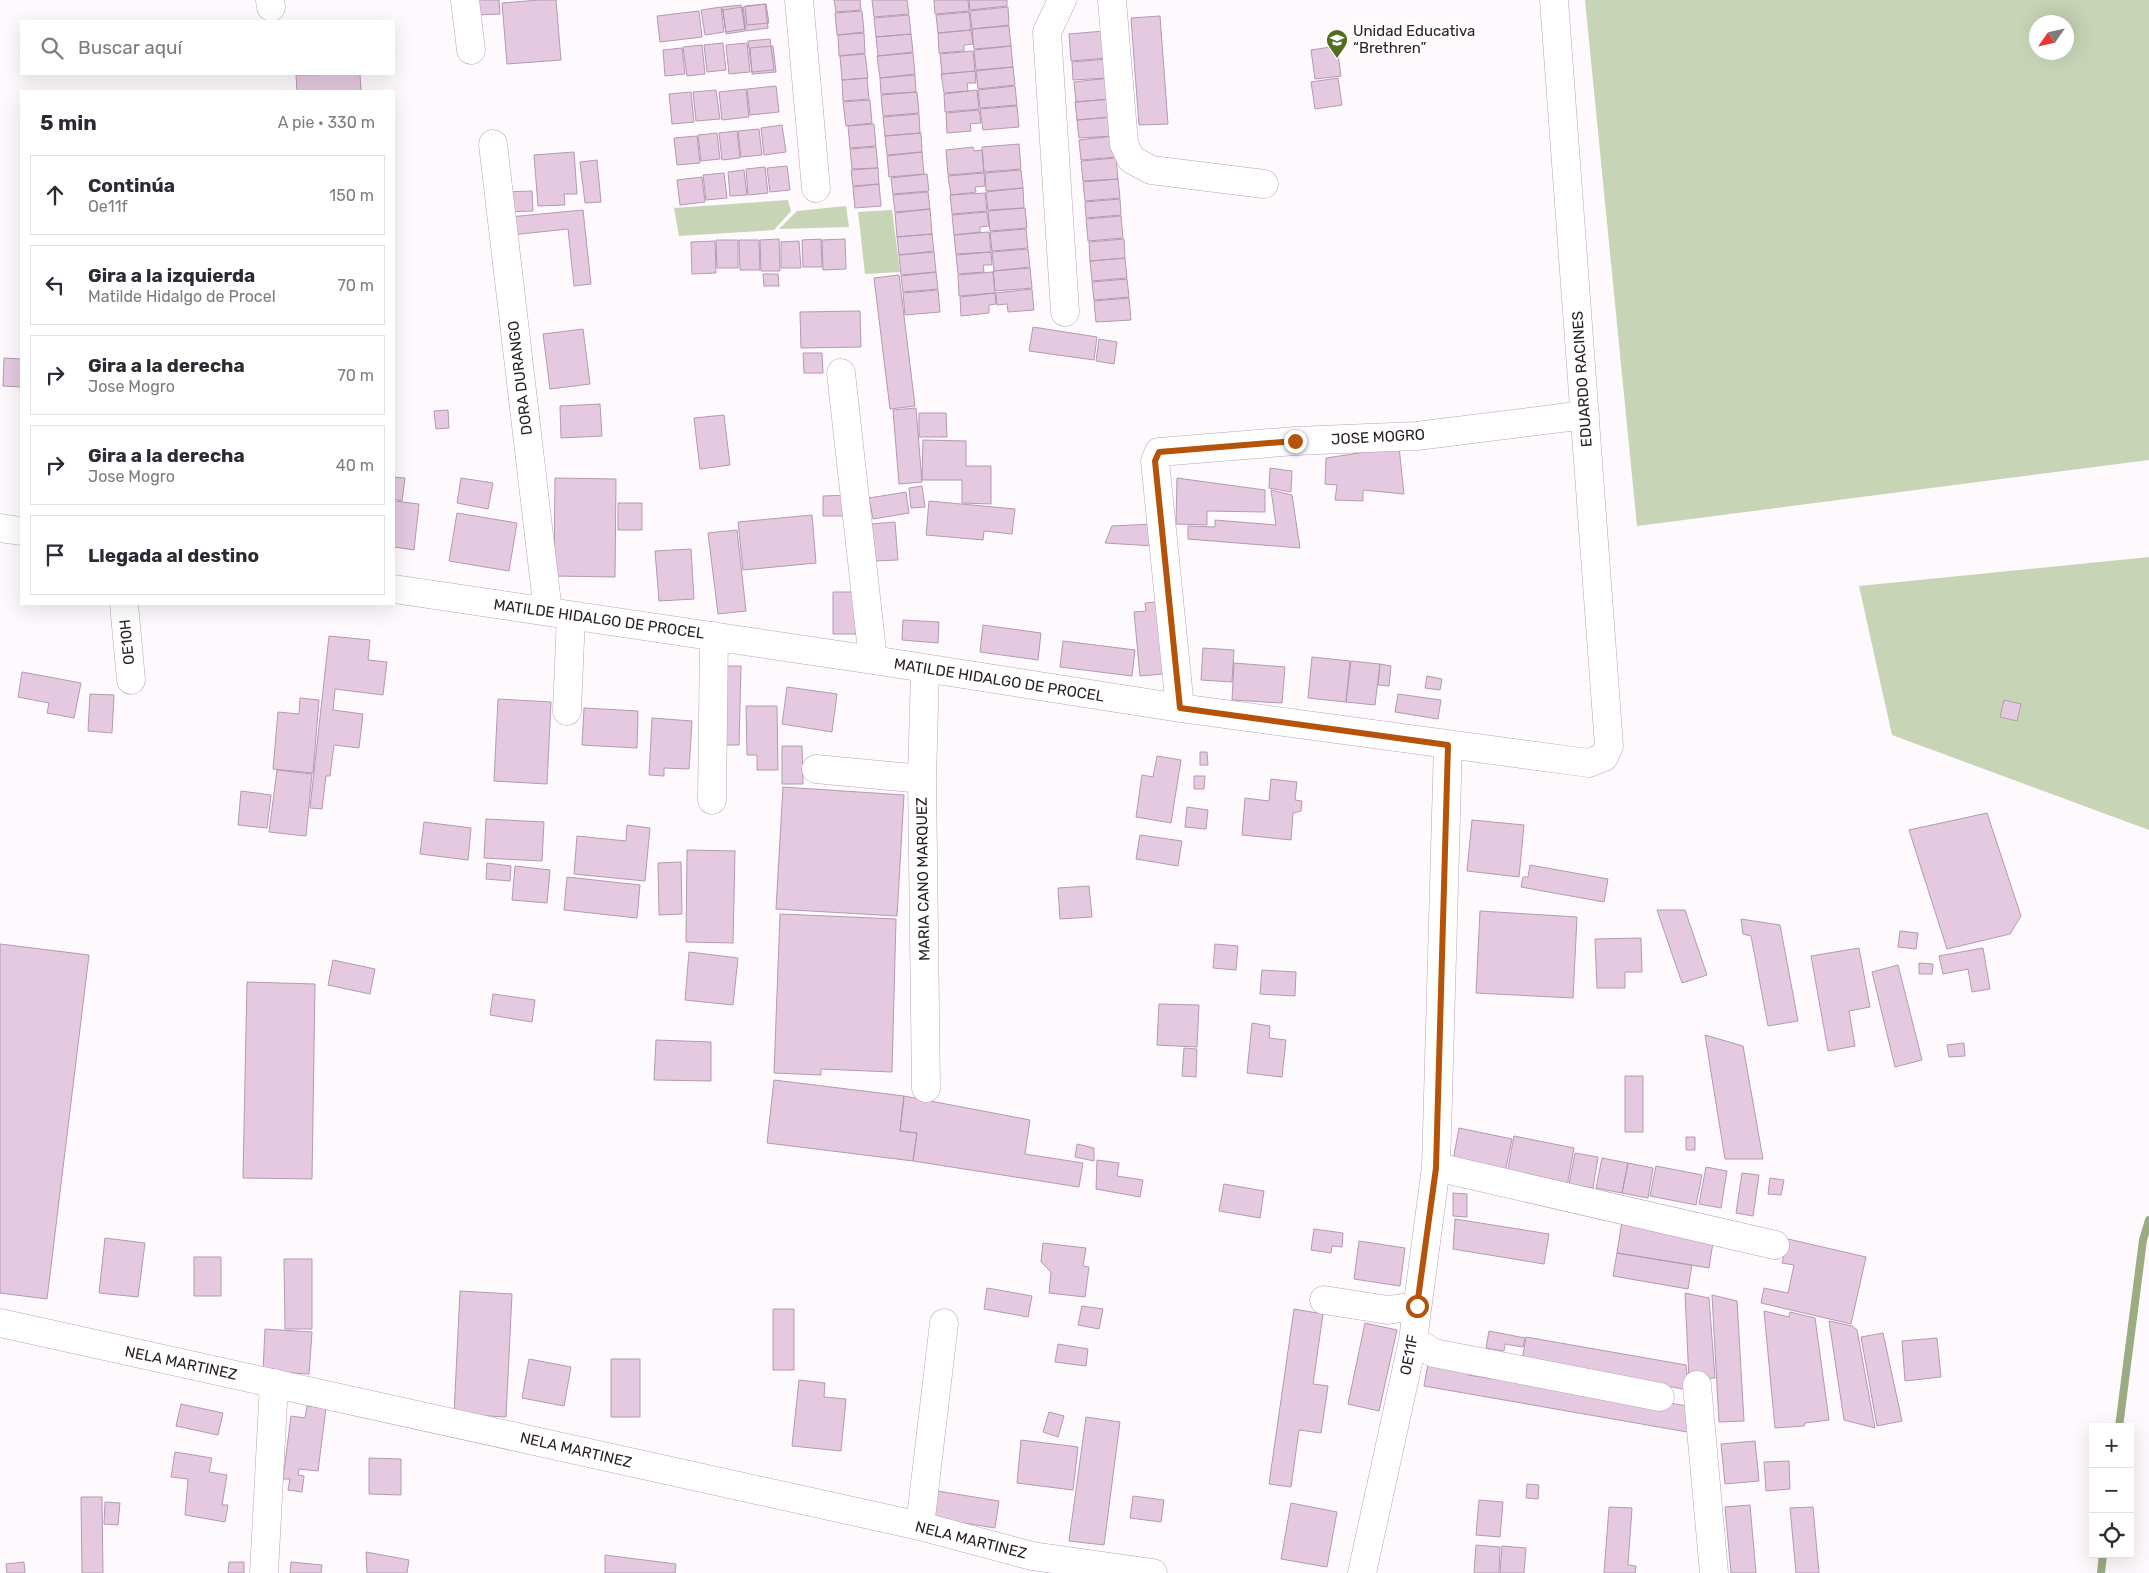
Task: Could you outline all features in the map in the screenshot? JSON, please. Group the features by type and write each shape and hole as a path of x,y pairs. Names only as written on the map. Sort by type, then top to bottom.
{"street":[{"path":"465,0 471,50"},
{"path":"799,0 816,188"},
{"path":"1062,0 1047,32 1065,312"},
{"path":"1112,0 1124,144 1131,159 1151,170 1264,184"},
{"name":"EDUARDO RACINES","path":"1554,0 1609,746 1604,757"},
{"name":"DORA DURANGO","path":"493,144 560,614 567,711"},
{"path":"841,373 873,660"},
{"name":"JOSE MOGRO","path":"1180,708 1155,461 1159,452 1295,441 1417,436 1585,415"},
{"path":"0,528 20,531"},
{"name":"MATILDE HIDALGO DE PROCEL","path":"395,589 873,660 925,670 1180,708 1589,763 1604,757"},
{"name":"OE10H","path":"124,605 131,680"},
{"path":"712,800 714,636"},
{"name":"MARIA CANO MARQUEZ","path":"925,670 922,779 926,1088"},
{"name":"OE11F","path":"1362,1573 1413,1340 1436,1168 1448,745"},
{"path":"816,769 922,779"},
{"path":"1436,1168 1775,1245"},
{"path":"1324,1300 1388,1310 1417,1306"},
{"name":"NELA MARTINEZ","path":"0,1323 920,1526 1031,1564 1152,1573"},
{"path":"920,1526 944,1323"},
{"path":"1413,1340 1434,1353 1660,1397"},
{"path":"264,1573 274,1383"},
{"path":"1697,1385 1714,1573"}],"green space":[{"path":"1585,0 2149,0 2149,460 1637,526"},
{"path":"788,200 791,211 774,230 679,236 674,208"},
{"path":"846,206 849,227 779,229 797,211"},
{"path":"892,210 900,272 865,274 858,212"},
{"path":"2149,557 2149,830 1892,735 1859,586"}],"building":[{"path":"476,0 499,0 500,14 476,15"},
{"path":"556,0 561,60 507,64 502,3"},
{"path":"834,0 860,0 861,10 836,12"},
{"path":"872,0 907,0 909,14 874,17"},
{"path":"934,0 968,0 969,11 935,14"},
{"path":"969,0 1007,0 1007,6 970,10"},
{"path":"765,4 768,28 746,31 743,7"},
{"path":"766,4 769,23 747,25 745,6"},
{"path":"741,5 745,29 726,32 722,7"},
{"path":"721,7 724,32 705,35 701,10"},
{"path":"742,7 745,31 726,34 723,10"},
{"path":"1008,7 1009,25 972,29 970,11"},
{"path":"699,11 702,37 660,42 657,16"},
{"path":"862,11 864,32 837,35 835,13"},
{"path":"969,12 971,30 938,33 936,15"},
{"path":"909,15 911,34 876,37 874,18"},
{"path":"1160,16 1168,124 1139,125 1131,18"},
{"path":"1009,26 1011,46 974,49 972,29"},
{"path":"971,30 973,44 964,45 964,51 939,53 938,33"},
{"path":"1104,31 1107,58 1071,61 1069,34"},
{"path":"864,33 865,53 839,56 838,35"},
{"path":"911,34 913,52 878,56 876,37"},
{"path":"770,39 774,70 752,72 748,41"},
{"path":"723,43 726,70 707,72 704,45"},
{"path":"747,43 750,72 729,74 726,45"},
{"path":"702,45 705,74 687,76 683,47"},
{"path":"773,46 776,72 752,74 750,48"},
{"path":"1011,46 1013,67 976,70 974,50"},
{"path":"1337,46 1341,76 1315,79 1311,50"},
{"path":"682,48 685,74 665,76 663,50"},
{"path":"973,51 975,71 942,74 940,54"},
{"path":"913,53 915,74 880,78 877,56"},
{"path":"865,54 868,78 842,80 840,56"},
{"path":"1107,59 1108,78 1073,80 1072,62"},
{"path":"1013,67 1015,85 978,89 976,71"},
{"path":"975,71 976,83 967,83 968,91 944,93 941,74"},
{"path":"296,75 360,75 361,90 297,90"},
{"path":"915,75 916,92 881,94 880,78"},
{"path":"867,78 869,99 843,101 842,80"},
{"path":"1109,78 1111,99 1076,102 1074,82"},
{"path":"1338,78 1342,105 1315,109 1311,82"},
{"path":"776,86 779,112 750,115 747,89"},
{"path":"1015,86 1017,105 980,108 978,90"},
{"path":"746,89 749,117 722,120 719,92"},
{"path":"716,90 720,119 696,121 693,92"},
{"path":"977,90 979,109 945,112 944,94"},
{"path":"691,92 694,122 672,124 669,94"},
{"path":"917,92 919,113 883,116 881,95"},
{"path":"1110,99 1112,117 1077,120 1075,102"},
{"path":"870,100 872,123 846,126 843,102"},
{"path":"1017,106 1019,127 983,130 980,109"},
{"path":"979,110 981,123 970,124 971,131 947,133 946,113"},
{"path":"919,114 920,133 885,136 883,117"},
{"path":"1112,117 1114,136 1079,138 1077,120"},
{"path":"874,124 876,146 850,148 848,126"},
{"path":"782,125 786,152 764,155 761,128"},
{"path":"759,129 762,155 741,157 738,131"},
{"path":"737,131 740,158 722,160 719,133"},
{"path":"717,133 720,159 701,161 698,135"},
{"path":"921,133 922,152 887,155 885,136"},
{"path":"697,136 700,163 677,165 674,138"},
{"path":"1114,136 1116,157 1081,160 1079,140"},
{"path":"1019,144 1021,169 984,172 982,147"},
{"path":"876,147 878,168 852,169 850,149"},
{"path":"973,147 974,151 982,150 984,172 948,175 946,150"},
{"path":"574,152 577,194 564,194 565,205 538,206 534,155"},
{"path":"922,152 924,174 889,177 887,156"},
{"path":"1116,158 1118,179 1083,181 1081,161"},
{"path":"597,160 601,202 585,203 580,162"},
{"path":"787,166 790,190 770,192 767,168"},
{"path":"765,167 768,193 748,195 746,169"},
{"path":"878,168 879,184 853,186 851,170"},
{"path":"744,170 747,195 730,196 728,172"},
{"path":"1021,170 1023,188 986,191 985,173"},
{"path":"724,173 727,198 706,200 703,175"},
{"path":"984,173 985,186 975,187 976,192 951,195 948,176"},
{"path":"927,174 929,191 893,194 891,178"},
{"path":"702,177 705,202 680,205 677,180"},
{"path":"1118,179 1120,198 1085,201 1083,182"},
{"path":"879,184 881,206 855,208 853,187"},
{"path":"1023,188 1024,208 988,210 986,192"},
{"path":"532,191 533,211 504,212 504,192"},
{"path":"928,192 930,209 895,212 893,195"},
{"path":"985,193 987,211 952,214 950,195"},
{"path":"1120,199 1121,215 1086,218 1085,202"},
{"path":"1025,208 1027,228 990,231 988,211"},
{"path":"930,209 932,234 897,237 895,213"},
{"path":"583,210 591,284 574,286 568,229 511,235 509,217"},
{"path":"987,212 989,226 980,227 980,232 954,235 952,215"},
{"path":"1121,216 1123,238 1088,241 1086,219"},
{"path":"1026,229 1028,248 992,251 990,232"},
{"path":"989,232 991,252 956,254 954,235"},
{"path":"932,234 934,251 899,255 897,237"},
{"path":"779,239 780,271 761,271 760,240"},
{"path":"821,239 822,267 803,267 802,240"},
{"path":"845,239 846,269 823,270 822,240"},
{"path":"1124,239 1125,258 1090,261 1089,242"},
{"path":"716,240 738,240 738,268 717,268"},
{"path":"739,240 759,240 760,270 740,270"},
{"path":"715,241 716,273 692,274 691,242"},
{"path":"799,241 801,268 781,268 781,242"},
{"path":"1028,249 1030,267 994,271 992,252"},
{"path":"934,252 936,272 901,275 899,255"},
{"path":"991,252 992,265 983,265 984,272 958,274 956,255"},
{"path":"1125,258 1127,278 1092,281 1090,261"},
{"path":"1030,268 1032,288 995,291 993,271"},
{"path":"936,272 938,289 903,292 901,276"},
{"path":"993,272 995,293 959,296 958,275"},
{"path":"763,274 778,274 779,286 764,286"},
{"path":"899,275 915,406 890,409 874,278"},
{"path":"1127,279 1129,297 1094,300 1092,282"},
{"path":"1032,289 1034,310 1008,312 1007,304 997,305 996,293"},
{"path":"938,290 940,312 905,315 903,293"},
{"path":"995,293 996,304 989,305 989,313 961,316 960,297"},
{"path":"1129,298 1131,320 1096,322 1094,301"},
{"path":"860,311 861,347 801,348 800,312"},
{"path":"1033,327 1097,337 1094,360 1029,351"},
{"path":"583,329 590,384 550,389 543,334"},
{"path":"1099,339 1117,342 1114,364 1096,361"},
{"path":"803,353 822,353 823,373 804,373"},
{"path":"4,358 20,359 20,387 3,386"},
{"path":"600,404 602,436 561,438 560,406"},
{"path":"916,408 922,482 899,484 893,410"},
{"path":"448,410 449,428 436,429 434,411"},
{"path":"919,413 946,413 947,437 919,437"},
{"path":"724,415 730,465 700,469 694,418"},
{"path":"923,440 966,441 966,466 991,466 991,504 962,503 962,480 922,480"},
{"path":"1399,447 1404,494 1363,490 1363,501 1335,500 1337,485 1325,484 1326,458"},
{"path":"1270,468 1292,471 1291,492 1269,488"},
{"path":"395,477 405,478 402,501 395,499"},
{"path":"461,478 493,483 488,509 457,503"},
{"path":"555,478 616,479 615,577 554,576"},
{"path":"1177,478 1265,490 1265,512 1207,511 1207,525 1176,524"},
{"path":"922,486 925,507 911,508 909,488"},
{"path":"1271,490 1292,495 1300,548 1188,539 1188,526 1215,527 1215,520 1276,525"},
{"path":"906,492 909,513 873,519 869,498"},
{"path":"850,495 850,516 823,516 823,496"},
{"path":"395,501 419,504 414,550 395,547"},
{"path":"929,501 1015,509 1012,534 984,531 983,540 926,535"},
{"path":"618,503 642,503 642,530 618,530"},
{"path":"457,513 517,523 509,571 449,561"},
{"path":"812,515 816,563 743,570 738,522"},
{"path":"895,522 898,560 874,561 871,524"},
{"path":"1153,524 1154,546 1105,543 1112,526"},
{"path":"737,530 746,611 718,614 708,533"},
{"path":"691,549 694,599 659,601 655,551"},
{"path":"833,592 857,592 858,634 833,634"},
{"path":"1156,602 1163,674 1140,676 1134,612 1146,611 1145,603"},
{"path":"903,620 939,622 938,643 902,640"},
{"path":"983,625 1041,633 1038,660 980,652"},
{"path":"329,636 370,640 368,660 387,662 383,695 335,689 333,710 363,714 359,748 334,745 330,776 326,776 322,809 310,808"},
{"path":"1063,641 1135,650 1132,676 1060,667"},
{"path":"1203,648 1234,650 1232,682 1201,680"},
{"path":"1312,657 1350,661 1346,702 1308,698"},
{"path":"1351,661 1380,664 1375,705 1346,702"},
{"path":"1234,663 1285,667 1282,703 1232,700"},
{"path":"1380,664 1391,666 1389,686 1378,685"},
{"path":"724,666 741,666 739,745 721,745"},
{"path":"22,672 81,683 74,718 47,713 49,703 18,697"},
{"path":"1427,676 1442,679 1440,690 1425,688"},
{"path":"787,687 837,694 832,732 782,724"},
{"path":"90,694 114,695 112,733 88,731"},
{"path":"1398,694 1441,700 1438,719 1395,712"},
{"path":"300,698 319,700 313,773 273,769 278,712 299,714"},
{"path":"498,699 551,702 547,784 494,781"},
{"path":"2004,700 2021,704 2017,721 2000,717"},
{"path":"746,706 777,706 778,770 757,770 757,755 747,755"},
{"path":"584,708 638,711 637,748 582,745"},
{"path":"652,718 692,721 689,769 664,768 664,776 649,775"},
{"path":"782,746 802,746 803,784 782,784"},
{"path":"1200,752 1207,752 1208,765 1200,765"},
{"path":"1157,756 1181,760 1171,823 1136,817 1142,775 1153,777"},
{"path":"277,770 312,774 306,836 269,832"},
{"path":"1194,776 1205,776 1204,789 1194,789"},
{"path":"1271,779 1297,782 1295,800 1302,801 1301,811 1293,813 1291,840 1242,835 1245,798 1269,801"},
{"path":"783,787 904,795 897,916 776,909"},
{"path":"241,791 271,795 267,828 238,825"},
{"path":"1187,807 1208,810 1206,829 1185,827"},
{"path":"1987,813 2021,916 2010,934 1947,949 1909,830"},
{"path":"486,819 544,822 542,861 484,858"},
{"path":"1472,820 1524,825 1519,877 1467,871"},
{"path":"424,822 471,828 468,860 420,854"},
{"path":"627,825 650,828 645,881 574,874 577,836 626,841"},
{"path":"1140,835 1182,841 1178,866 1136,859"},
{"path":"687,850 735,851 733,943 686,942"},
{"path":"681,862 682,914 659,915 658,863"},
{"path":"487,863 511,866 510,881 486,879"},
{"path":"1530,865 1608,879 1604,902 1521,887 1523,877 1528,877"},
{"path":"515,866 550,870 547,903 512,900"},
{"path":"567,877 640,885 637,918 564,910"},
{"path":"1089,886 1092,917 1060,919 1058,888"},
{"path":"1657,910 1685,910 1707,975 1682,983"},
{"path":"1480,911 1577,917 1573,998 1476,993"},
{"path":"780,914 896,919 892,1072 821,1069 821,1075 774,1073"},
{"path":"1741,919 1780,925 1798,1021 1768,1026 1751,936 1743,934"},
{"path":"1900,931 1918,933 1916,949 1898,947"},
{"path":"1641,938 1642,972 1625,972 1625,988 1597,988 1595,939"},
{"path":"0,944 89,955 47,1299 0,1293"},
{"path":"1215,944 1238,946 1236,970 1213,968"},
{"path":"1859,948 1870,1007 1849,1011 1855,1046 1828,1051 1811,956"},
{"path":"1983,948 1990,989 1972,992 1968,969 1943,974 1939,956"},
{"path":"689,952 738,958 733,1005 685,1000"},
{"path":"333,960 375,969 370,994 328,985"},
{"path":"1919,963 1933,964 1932,974 1919,974"},
{"path":"1898,965 1922,1060 1895,1067 1872,972"},
{"path":"1262,970 1296,972 1295,996 1260,994"},
{"path":"247,982 315,984 312,1179 243,1178"},
{"path":"493,994 535,1000 532,1022 490,1015"},
{"path":"1159,1004 1199,1005 1197,1047 1157,1045"},
{"path":"1252,1023 1270,1026 1269,1038 1286,1040 1282,1077 1247,1073"},
{"path":"1705,1035 1743,1046 1763,1159 1725,1159"},
{"path":"656,1040 711,1042 711,1081 654,1080"},
{"path":"1964,1043 1965,1056 1949,1057 1947,1045"},
{"path":"1184,1048 1197,1049 1196,1077 1182,1076"},
{"path":"1625,1076 1643,1076 1643,1132 1625,1132"},
{"path":"774,1080 904,1096 900,1131 917,1133 913,1161 767,1143"},
{"path":"904,1096 1030,1120 1025,1154 1083,1163 1079,1187 913,1161 917,1133 900,1131"},
{"path":"1459,1128 1512,1139 1504,1177 1452,1166"},
{"path":"1514,1136 1574,1148 1567,1186 1507,1174"},
{"path":"1686,1137 1695,1137 1695,1150 1686,1150"},
{"path":"1077,1144 1094,1148 1094,1161 1075,1157"},
{"path":"1575,1153 1598,1157 1593,1188 1569,1184"},
{"path":"1602,1158 1628,1163 1622,1193 1596,1188"},
{"path":"1097,1160 1119,1163 1117,1176 1143,1180 1140,1197 1096,1189"},
{"path":"1628,1163 1653,1168 1648,1198 1622,1193"},
{"path":"1656,1166 1702,1175 1696,1205 1650,1196"},
{"path":"1706,1167 1727,1171 1721,1208 1699,1204"},
{"path":"1742,1173 1759,1175 1753,1216 1736,1213"},
{"path":"1770,1178 1784,1180 1781,1195 1768,1194"},
{"path":"1224,1184 1264,1191 1260,1218 1219,1211"},
{"path":"1453,1193 1467,1194 1467,1217 1453,1216"},
{"path":"1455,1219 1549,1234 1544,1264 1453,1249"},
{"path":"1622,1221 1714,1236 1709,1268 1617,1253"},
{"path":"1314,1229 1343,1233 1342,1247 1332,1246 1331,1253 1311,1250"},
{"path":"105,1238 145,1243 138,1297 99,1293"},
{"path":"1788,1239 1866,1257 1851,1324 1761,1303 1764,1288 1788,1293 1794,1265 1782,1263"},
{"path":"1359,1241 1405,1248 1400,1286 1354,1279"},
{"path":"1043,1243 1086,1248 1083,1266 1089,1267 1085,1297 1049,1293 1051,1272 1041,1262"},
{"path":"1617,1253 1692,1265 1688,1289 1613,1276"},
{"path":"194,1257 221,1257 221,1296 194,1296"},
{"path":"284,1259 312,1259 312,1329 285,1329"},
{"path":"987,1288 1032,1296 1028,1317 984,1309"},
{"path":"460,1291 512,1294 506,1417 454,1414"},
{"path":"1685,1293 1709,1298 1715,1378 1689,1380"},
{"path":"1712,1295 1737,1301 1744,1421 1719,1422"},
{"path":"1082,1306 1103,1309 1099,1329 1078,1325"},
{"path":"773,1309 794,1309 794,1370 773,1370"},
{"path":"1294,1309 1323,1314 1313,1384 1328,1386 1321,1433 1299,1430 1291,1487 1269,1484"},
{"path":"1764,1311 1789,1317 1790,1312 1815,1318 1829,1420 1805,1423 1804,1426 1775,1428"},
{"path":"1829,1321 1852,1326 1857,1330 1875,1428 1844,1420"},
{"path":"1365,1323 1397,1330 1379,1411 1348,1404"},
{"path":"265,1329 312,1332 309,1374 263,1371"},
{"path":"1489,1331 1525,1338 1523,1347 1505,1344 1504,1351 1486,1348"},
{"path":"1883,1333 1902,1421 1877,1426 1861,1337"},
{"path":"1526,1337 1686,1365 1689,1390 1522,1360"},
{"path":"1937,1338 1941,1377 1905,1381 1902,1341"},
{"path":"1058,1344 1088,1349 1086,1366 1055,1362"},
{"path":"529,1359 571,1367 564,1406 522,1398"},
{"path":"611,1359 640,1359 640,1417 611,1417"},
{"path":"1428,1364 1468,1371 1468,1375 1493,1379 1494,1371 1692,1407 1693,1433 1424,1386"},
{"path":"799,1380 825,1383 824,1397 846,1399 841,1451 792,1446"},
{"path":"181,1404 223,1413 218,1435 176,1426"},
{"path":"307,1406 326,1408 318,1471 299,1469 298,1475 304,1476 302,1492 288,1490 290,1479 283,1479 291,1416 305,1418"},
{"path":"1049,1412 1064,1416 1058,1437 1043,1432"},
{"path":"1086,1417 1120,1422 1104,1545 1069,1541"},
{"path":"1021,1440 1078,1447 1073,1490 1017,1483"},
{"path":"1755,1441 1759,1481 1725,1484 1721,1444"},
{"path":"175,1452 212,1458 209,1472 227,1475 222,1505 228,1505 225,1522 185,1515 188,1479 171,1477"},
{"path":"369,1458 401,1459 401,1495 369,1494"},
{"path":"1789,1461 1790,1489 1766,1491 1764,1462"},
{"path":"1527,1484 1539,1485 1538,1499 1526,1498"},
{"path":"937,1491 999,1501 995,1528 933,1518"},
{"path":"1133,1496 1164,1500 1161,1522 1130,1518"},
{"path":"81,1497 102,1497 103,1573 82,1573"},
{"path":"1479,1500 1503,1502 1500,1537 1476,1535"},
{"path":"105,1502 120,1503 118,1525 104,1524"},
{"path":"1291,1503 1337,1512 1327,1567 1281,1559"},
{"path":"1750,1505 1756,1573 1731,1573 1725,1507"},
{"path":"1609,1507 1632,1508 1628,1565 1636,1566 1635,1573 1604,1573"},
{"path":"1813,1507 1819,1573 1796,1573 1790,1508"},
{"path":"1476,1545 1500,1547 1499,1573 1474,1573"},
{"path":"1502,1546 1526,1548 1524,1573 1500,1573"},
{"path":"366,1552 409,1560 407,1573 367,1573"},
{"path":"605,1555 676,1564 675,1573 605,1573"},
{"path":"24,1562 25,1573 7,1573 6,1564"},
{"path":"229,1562 244,1562 244,1573 228,1573"},
{"path":"291,1562 322,1565 321,1573 290,1573"}],"waterway":[{"path":"2120,1423 2143,1240 2149,1220"},
{"path":"2101,1573 2103,1558"}],"place":[{"name":"Unidad Educativa “Brethren”","path":"1337,59"}],"route":[{"path":"1295,441 1159,452 1155,461 1180,708 1448,745 1436,1168 1417,1306"}]}
